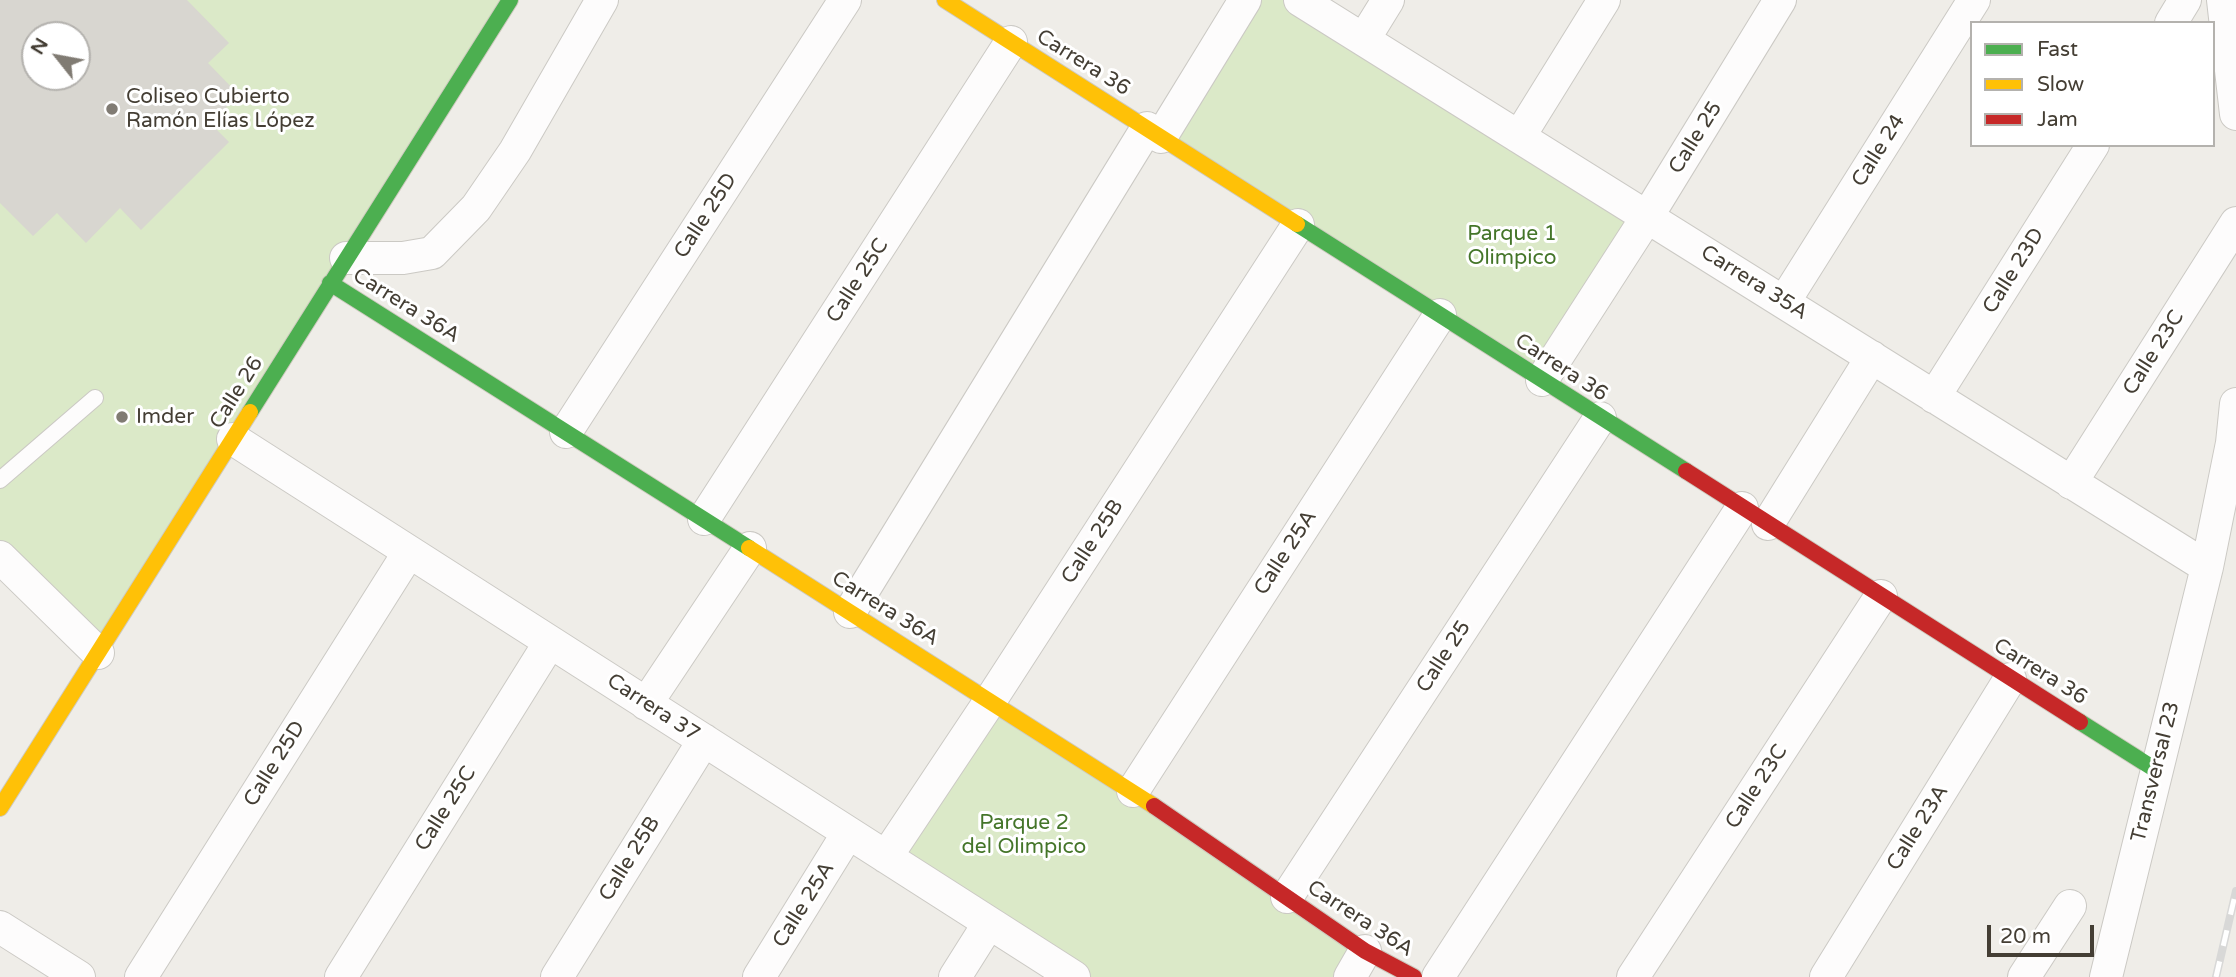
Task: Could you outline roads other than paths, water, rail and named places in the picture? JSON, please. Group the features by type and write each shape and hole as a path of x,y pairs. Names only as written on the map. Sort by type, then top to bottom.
{"street":[{"name":"Calle 26","path":"0,808 510,0"},
{"path":"338,271 432,253 476,208 515,151 603,0"},
{"name":"Calle 25D","path":"566,432 845,0"},
{"name":"Carrera 36","path":"945,0 2156,770"},
{"path":"850,612 1154,133 1245,0"},
{"name":"Carrera 35A","path":"1300,0 2207,567"},
{"path":"1364,39 1388,0"},
{"path":"1519,137 1604,0"},
{"name":"Calle 25","path":"1542,380 1647,217 1780,0"},
{"name":"Calle 24","path":"1783,302 1974,0"},
{"path":"2172,21 2185,0"},
{"path":"2223,0 2236,114"},
{"name":"Calle 25C","path":"704,519 1012,42"},
{"name":"Calle 23D","path":"1934,397 2092,147"},
{"name":"Calle 23C","path":"2071,483 2236,223"},
{"name":"Calle 25B","path":"886,857 990,701 1297,225"},
{"name":"Carrera 36A","path":"338,271 566,432 1133,791 1287,897 1357,964 1413,977"},
{"name":"Calle 25A","path":"1133,791 1440,315"},
{"path":"1438,977 1755,516 1872,357"},
{"name":"Transversal 23","path":"2106,977 2207,567 2232,443 2236,404"},
{"name":"Calle 25","path":"1287,897 1600,418"},
{"name":"Carrera 37","path":"233,439 1074,977"},
{"path":"646,704 750,548"},
{"name":"Calle 25D","path":"141,977 409,552"},
{"path":"0,557 98,653"},
{"path":"2207,567 2236,557"},
{"name":"Calle 23C","path":"1633,977 1881,596"},
{"name":"Calle 25C","path":"341,977 550,642"},
{"name":"Calle 23A","path":"1826,977 2010,679"},
{"name":"Calle 25B","path":"557,977 704,740"},
{"name":"Calle 25A","path":"759,977 848,833"},
{"path":"2024,977 2070,906"},
{"path":"955,977 989,923"},
{"path":"0,927 79,977"}],"lane":[{"path":"0,480 95,398"}],"railway":[{"path":"2216,977 2236,891"}],"place":[{"name":"Coliseo Cubierto Ramón Elías López","path":"112,109"},
{"name":"Imder","path":"122,417"}],"park label":[{"name":"Parque 1 Olimpico","path":"1512,246"},
{"name":"Parque 2 del Olimpico","path":"1024,835"}]}
